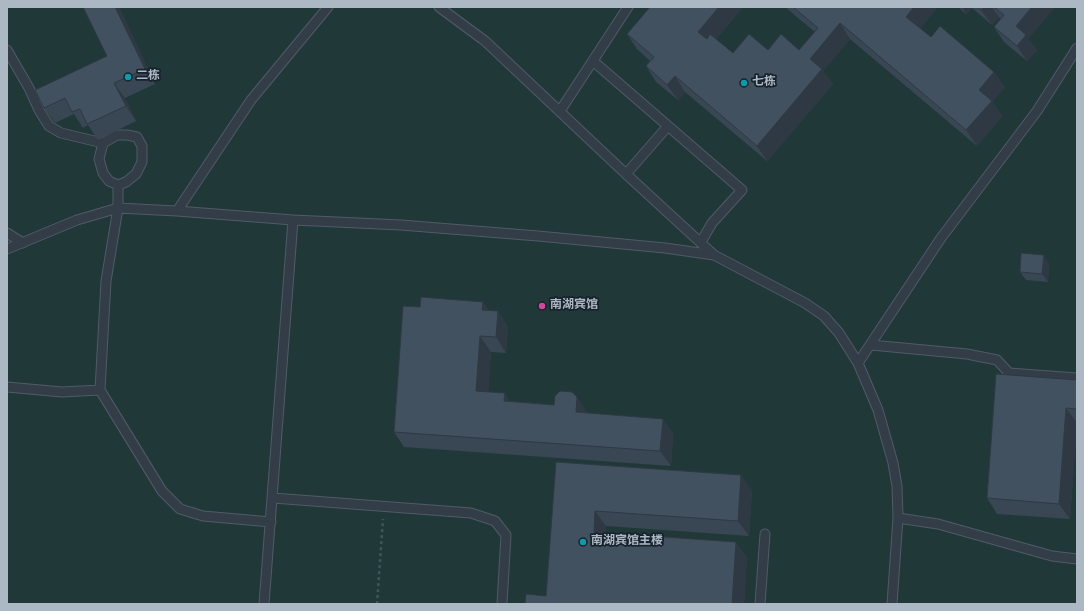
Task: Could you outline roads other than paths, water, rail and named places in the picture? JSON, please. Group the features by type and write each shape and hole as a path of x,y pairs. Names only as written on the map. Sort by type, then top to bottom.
{"lane":[{"path":"177,210 251,100 328,7"},
{"path":"440,7 485,41 714,255 806,303 824,316 839,333 858,363 878,410 893,463 897,486 898,518 892,604"},
{"path":"560,111 628,7"},
{"path":"858,363 941,238 1037,111 1077,48"},
{"path":"7,50 49,126 61,133 103,143 117,135 137,137 142,146 142,162 136,174 126,182 118,185 109,181 103,173 99,159 103,143"},
{"path":"593,61 742,190 712,223 701,242"},
{"path":"626,174 668,126"},
{"path":"118,185 118,208 106,281 100,390 162,491 180,509 204,516 271,522"},
{"path":"7,249 77,220 118,208 177,210 293,220 401,225 665,248 714,255"},
{"path":"264,604 293,220"},
{"path":"7,233 23,243"},
{"path":"871,345 967,354 997,360 1009,373 1077,378"},
{"path":"7,387 62,392 100,390"},
{"path":"273,498 471,513 495,521 506,535 502,604"},
{"path":"898,518 938,524 1052,556 1077,559"},
{"path":"760,604 765,534"}],"place":[{"name":"二栋","path":"128,77"},
{"name":"七栋","path":"744,83"},
{"name":"南湖宾馆","path":"542,306"},
{"name":"南湖宾馆主楼","path":"583,542"}]}
